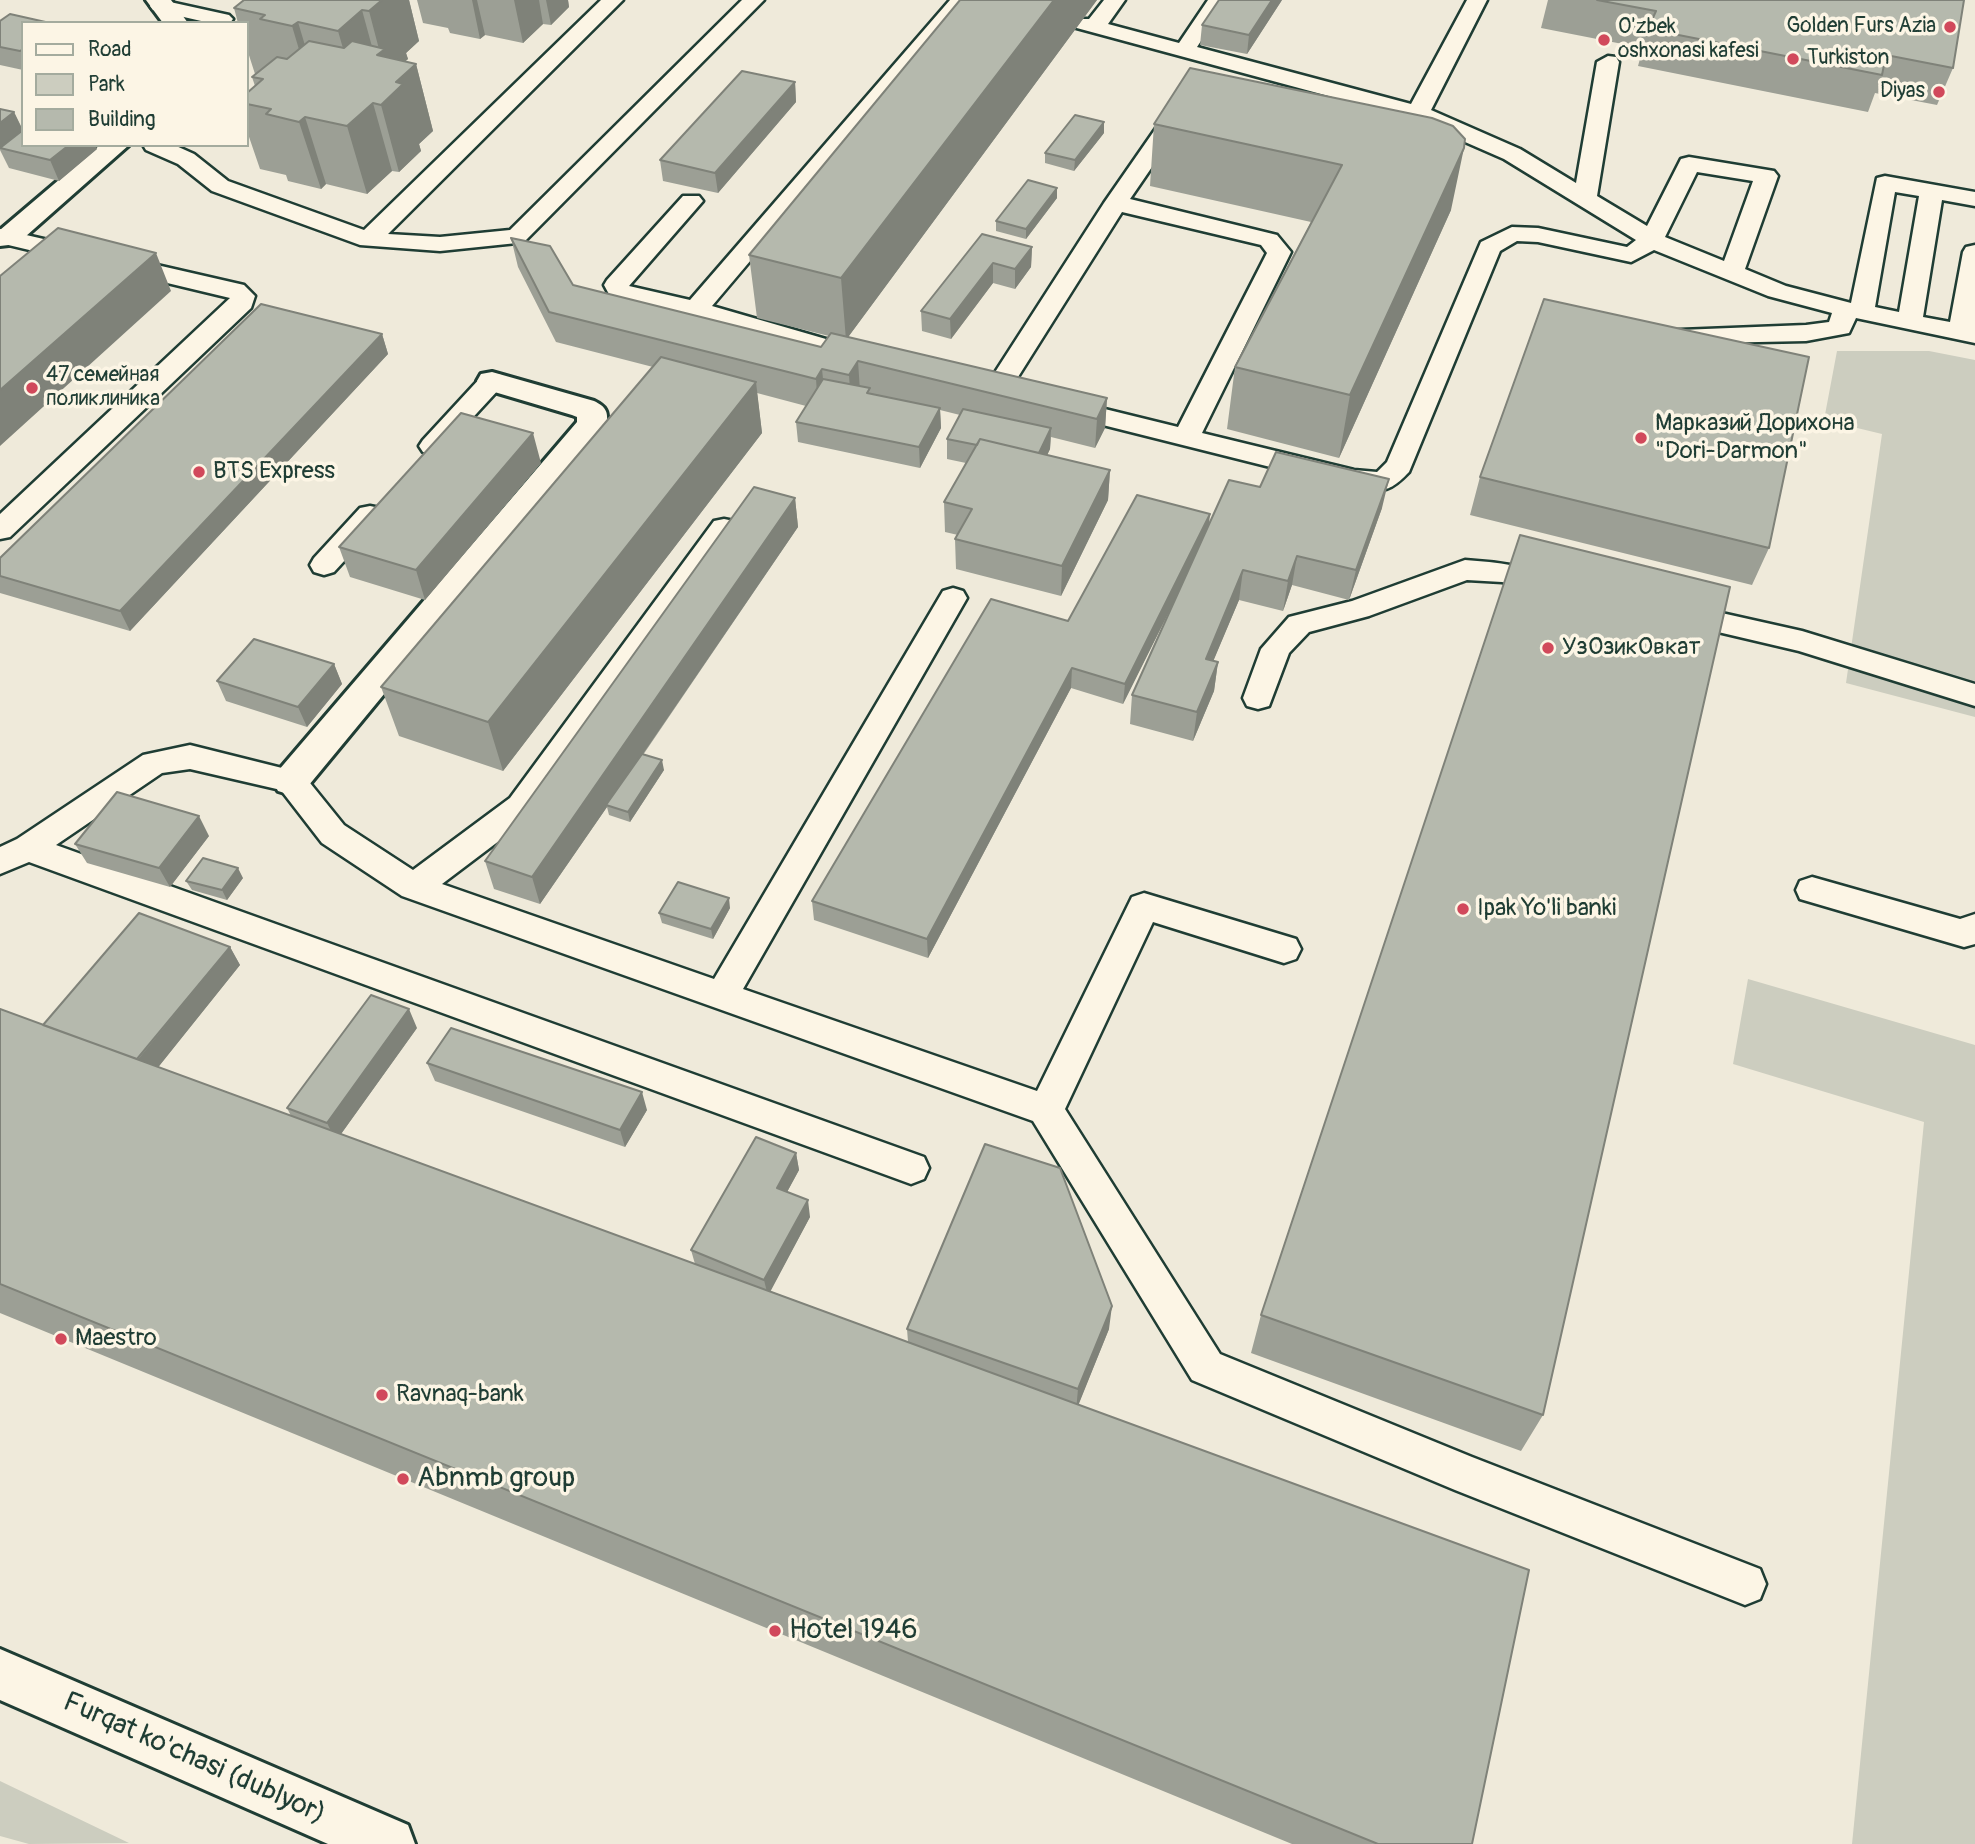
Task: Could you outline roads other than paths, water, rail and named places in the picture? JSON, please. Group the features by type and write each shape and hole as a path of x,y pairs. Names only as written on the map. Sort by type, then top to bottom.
{"street":[{"path":"2,237 114,147"},
{"path":"291,781 592,424 593,413 583,408 492,381"},
{"name":"Furqat ko'chasi (dublyor)","path":"0,1674 389,1844"}],"lane":[{"path":"368,240 613,0"},
{"path":"158,147 186,159 220,186 368,240 440,244 517,236 754,0"},
{"path":"1082,28 1115,0"},
{"path":"1185,49 1218,0"},
{"path":"1418,113 1477,0"},
{"path":"696,309 964,4"},
{"path":"165,10 220,21 244,10"},
{"path":"1082,28 1185,49 1216,59"},
{"path":"1082,28 1216,59 1418,113 1512,154 1585,196 1652,240 1777,291 1968,333 1975,252"},
{"path":"997,390 1115,203 1216,59"},
{"path":"1585,196 1608,62"},
{"path":"946,377 1354,479 1384,482 1399,466 1490,247 1512,234 1538,235 1631,255 1652,240 1689,164 1766,176 1732,272"},
{"path":"1645,336 1806,333 1840,328 1854,310 1885,183 1975,199"},
{"path":"1910,322 1931,191"},
{"path":"691,201 616,285 619,291 696,309 804,344 861,357"},
{"path":"1115,203 1269,240 1279,252 1186,437"},
{"path":"0,530 242,303 243,296 235,290 2,237"},
{"path":"417,463 492,381"},
{"path":"324,565 389,493"},
{"path":"414,887 521,807 724,527"},
{"path":"1258,698 1276,649 1299,624 1359,608 1465,570 1502,572 1580,590"},
{"path":"721,997 953,598"},
{"path":"1645,605 1802,641 1975,695"},
{"path":"14,855 154,762 190,757 291,781 333,834 414,887 1045,1110 1206,1367 1469,1476 1745,1584"},
{"path":"14,855 911,1168"},
{"path":"1812,890 1964,934 1975,928"},
{"path":"1045,1110 1144,906 1284,949"}],"place":[{"name":"Golden Furs Azia","path":"1950,27"},
{"name":"O'zbek oshxonasi kafesi","path":"1604,40"},
{"name":"Turkiston","path":"1793,59"},
{"name":"Diyas","path":"1939,92"},
{"name":"47 семейная поликлиника","path":"32,388"},
{"name":"Марказий Дорихона \"Dori-Darmon\"","path":"1641,438"},
{"name":"BTS Express","path":"199,472"},
{"name":"УзОзикОвкат","path":"1548,648"},
{"name":"Ipak Yo'li banki","path":"1463,909"},
{"name":"Maestro","path":"61,1339"},
{"name":"Ravnaq-bank","path":"382,1395"},
{"name":"Abnmb group","path":"403,1479"},
{"name":"Hotel 1946","path":"775,1631"}]}
